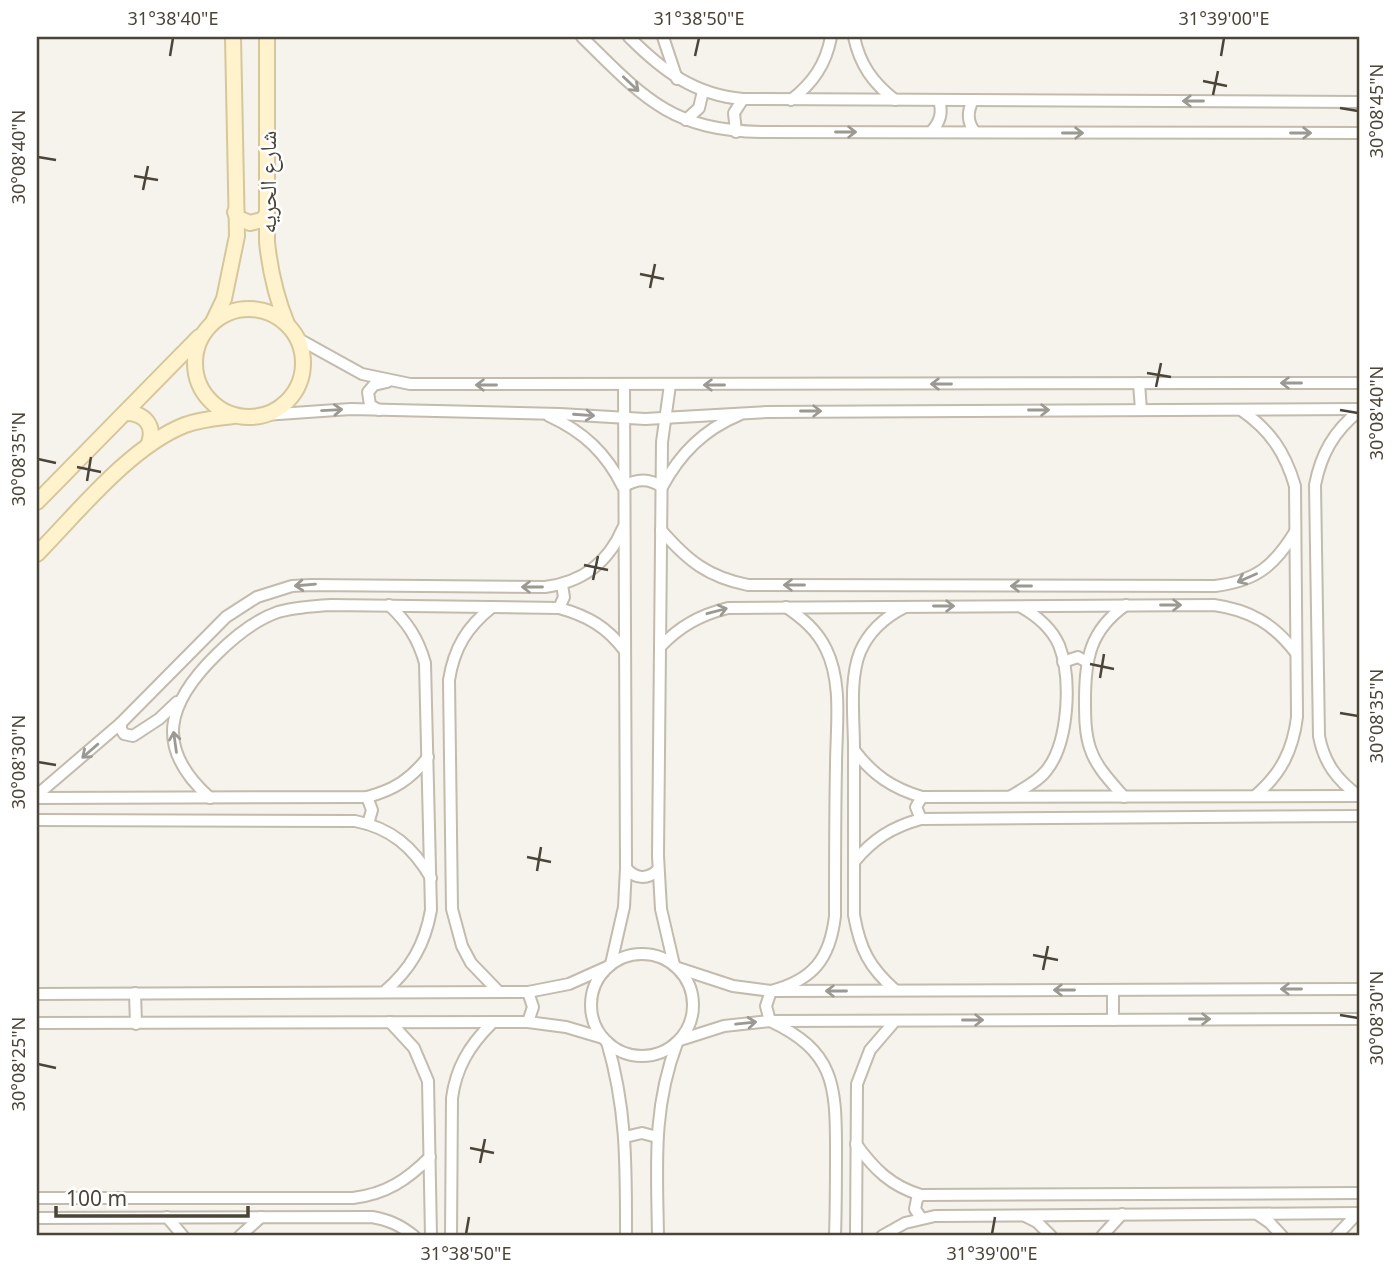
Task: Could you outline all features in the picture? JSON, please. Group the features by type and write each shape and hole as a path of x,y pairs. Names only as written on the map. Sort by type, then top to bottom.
{"street":[{"name":"شارع الحريه","path":"213,322 224,299 235,255 233,37"},
{"name":"شارع الحريه","path":"267,37 266,215 270,271 277,299 288,325"},
{"path":"582,37 655,104 686,120 719,130 1358,132"},
{"path":"629,37 657,65 677,79 703,91 743,99 1358,103"},
{"path":"663,37 677,79"},
{"path":"791,100 818,74 826,57 843,39 859,57 880,89 895,100"},
{"path":"686,120 699,108 703,91"},
{"path":"736,132 734,113 743,99"},
{"path":"931,132 941,114 939,100"},
{"path":"973,100 968,113 975,132"},
{"path":"235,212 239,218 250,223 266,215"},
{"path":"37,502 127,413 213,322 227,313 243,309 275,315 288,325 297,338 303,369 299,384 279,408 264,415"},
{"path":"203,334 194,362 201,390 210,401 235,416"},
{"path":"297,338 348,369 390,382 449,386 1359,383"},
{"path":"379,410 370,405 368,392 374,386 390,382"},
{"path":"1139,383 1141,410"},
{"path":"624,385 624,907 609,966 593,989 591,1001 596,1027 605,1040 620,1089 625,1137 626,1236"},
{"path":"658,1236 657,1137 662,1089 678,1041 692,1017 694,1004 686,978 676,966 664,928 658,870 662,442 670,385"},
{"path":"37,554 149,443 203,419 379,410 666,418 745,412 1359,410"},
{"path":"1241,410 1264,427 1282,450 1294,486 1297,717 1293,740 1285,761 1267,786 1255,796"},
{"path":"1359,410 1325,450 1315,485 1317,717 1322,754 1331,771 1359,796"},
{"path":"662,487 673,467 688,449 724,421 745,412"},
{"path":"127,413 139,415 149,424 149,443"},
{"path":"543,414 582,433 612,466 623,488"},
{"path":"623,488 630,483 647,480 662,487"},
{"path":"1294,486 1303,482 1315,485"},
{"path":"37,797 121,723 226,617 249,602 274,591 311,584 562,585 578,579 600,564 616,544 623,528"},
{"path":"661,530 699,567 728,581 748,585 1214,586 1253,576 1270,565 1284,551 1295,532"},
{"path":"559,608 564,597 562,585"},
{"path":"748,585 744,598 748,607"},
{"path":"1214,586 1219,597 1214,605"},
{"path":"1008,797 1045,772 1075,733 1092,644 1113,614 1127,605"},
{"path":"660,647 674,632 699,617 728,608 1214,605 1233,607 1260,619 1284,637 1296,653"},
{"path":"121,723 122,732 133,736 159,719 179,700 192,681 223,648 261,620 306,606 559,608 579,613 597,622 613,635 625,651"},
{"path":"389,606 402,617 417,638 425,663 438,678 452,909 462,946 471,963 499,992"},
{"path":"895,990 878,976 866,957 858,937 854,915 854,709 856,669 860,653 868,638 885,619 908,606"},
{"path":"1019,606 1035,614 1058,644 1063,662 1065,708 1075,733 1090,749 1098,766 1124,797"},
{"path":"384,992 412,964 428,929 432,910 428,757 438,678 472,624 492,607"},
{"path":"771,991 792,986 810,974 824,957 832,937 835,916 836,708 833,668 816,632 786,607"},
{"path":"1063,662 1078,657 1087,662"},
{"path":"179,700 173,736 177,754 184,771 210,798"},
{"path":"836,708 845,705 854,709"},
{"path":"1297,717 1307,720 1317,717"},
{"path":"854,750 867,767 883,781 922,797 1359,796"},
{"path":"37,797 367,797 385,793 402,784 428,757"},
{"path":"367,797 372,810 368,824"},
{"path":"921,818 916,807 922,797"},
{"path":"854,862 867,846 883,833 921,818 1359,816"},
{"path":"37,820 342,820 368,824 388,832 406,844 421,859 431,878"},
{"path":"626,868 630,873 642,877 658,870"},
{"path":"432,910 444,913 452,909"},
{"path":"835,916 847,920 854,915"},
{"path":"37,994 528,992 569,984 623,957 636,954 662,958 676,966 733,986 771,991 1359,989"},
{"path":"1113,990 1114,1020"},
{"path":"771,991 766,1006 770,1021 802,1039 816,1052 826,1068 836,1097 835,1236"},
{"path":"528,992 533,1007 528,1023"},
{"path":"135,993 136,1024"},
{"path":"37,1023 528,1023 566,1027 605,1040 629,1055 642,1056 655,1055 678,1041 724,1026 770,1021 1359,1018"},
{"path":"856,1236 856,1098 862,1066 870,1049 895,1021"},
{"path":"390,1022 409,1041 422,1064 430,1099 430,1236"},
{"path":"451,1236 452,1098 457,1074 468,1050 491,1024"},
{"path":"836,1097 844,1091 856,1098"},
{"path":"430,1138 441,1132 452,1136"},
{"path":"625,1137 642,1133 657,1137"},
{"path":"856,1144 879,1173 892,1183 921,1195 1359,1193"},
{"path":"37,1198 353,1198 388,1190 403,1182 430,1157"},
{"path":"1102,1236 1125,1214 1128,1194"},
{"path":"921,1195 915,1204 917,1214 921,1218"},
{"path":"353,1198 359,1207 354,1216"},
{"path":"1257,1213 1282,1236"},
{"path":"882,1236 905,1223 921,1218 1022,1214 1359,1213"},
{"path":"1336,1236 1359,1213"},
{"path":"1022,1214 1037,1222 1051,1236"},
{"path":"37,1218 354,1216 388,1220 414,1236"},
{"path":"167,1217 183,1236"},
{"path":"240,1236 261,1217"}]}
